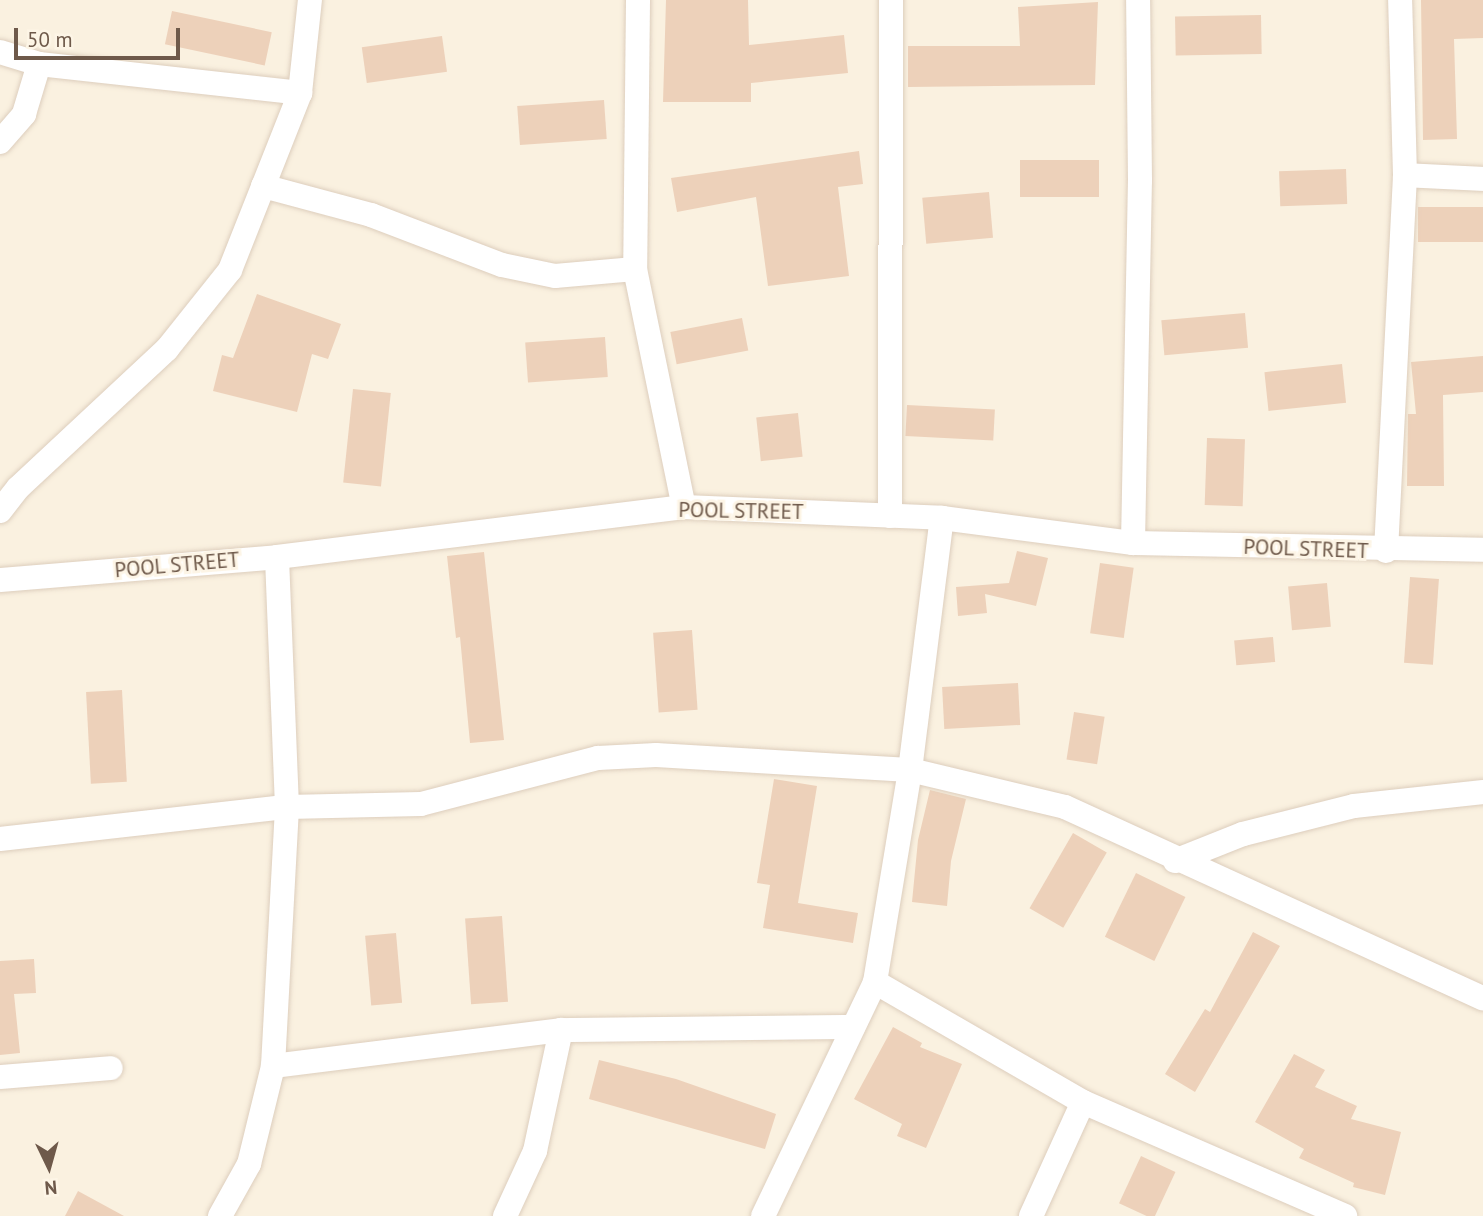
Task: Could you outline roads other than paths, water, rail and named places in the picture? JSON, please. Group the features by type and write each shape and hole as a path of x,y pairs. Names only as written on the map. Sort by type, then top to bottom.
{"street":[{"path":"0,511 18,488 167,349 230,270 300,93 310,0"},
{"path":"638,0 635,269 684,507"},
{"path":"890,516 891,0"},
{"path":"1133,543 1140,181 1138,0"},
{"path":"1387,551 1405,175 1400,0"},
{"path":"0,52 38,64 300,93"},
{"path":"0,142 24,114 38,64"},
{"path":"1405,175 1483,179"},
{"path":"263,186 371,215 502,265 555,275 635,269"},
{"name":"POOL STREET","path":"0,580 277,556 684,507 942,518 1133,543 1387,551 1483,550"},
{"path":"763,1216 875,982 911,771 942,518"},
{"path":"220,1216 249,1164 274,1066 287,807 277,556"},
{"path":"0,839 287,807 421,804 598,758 656,755 911,771 1065,807 1175,861 1483,998"},
{"path":"1175,861 1243,834 1354,806 1483,792"},
{"path":"875,982 1083,1102 1320,1211 1345,1216"},
{"path":"274,1066 561,1030 853,1027"},
{"path":"505,1216 535,1151 561,1030"},
{"path":"0,1077 111,1068"},
{"path":"1031,1216 1083,1102"}]}
